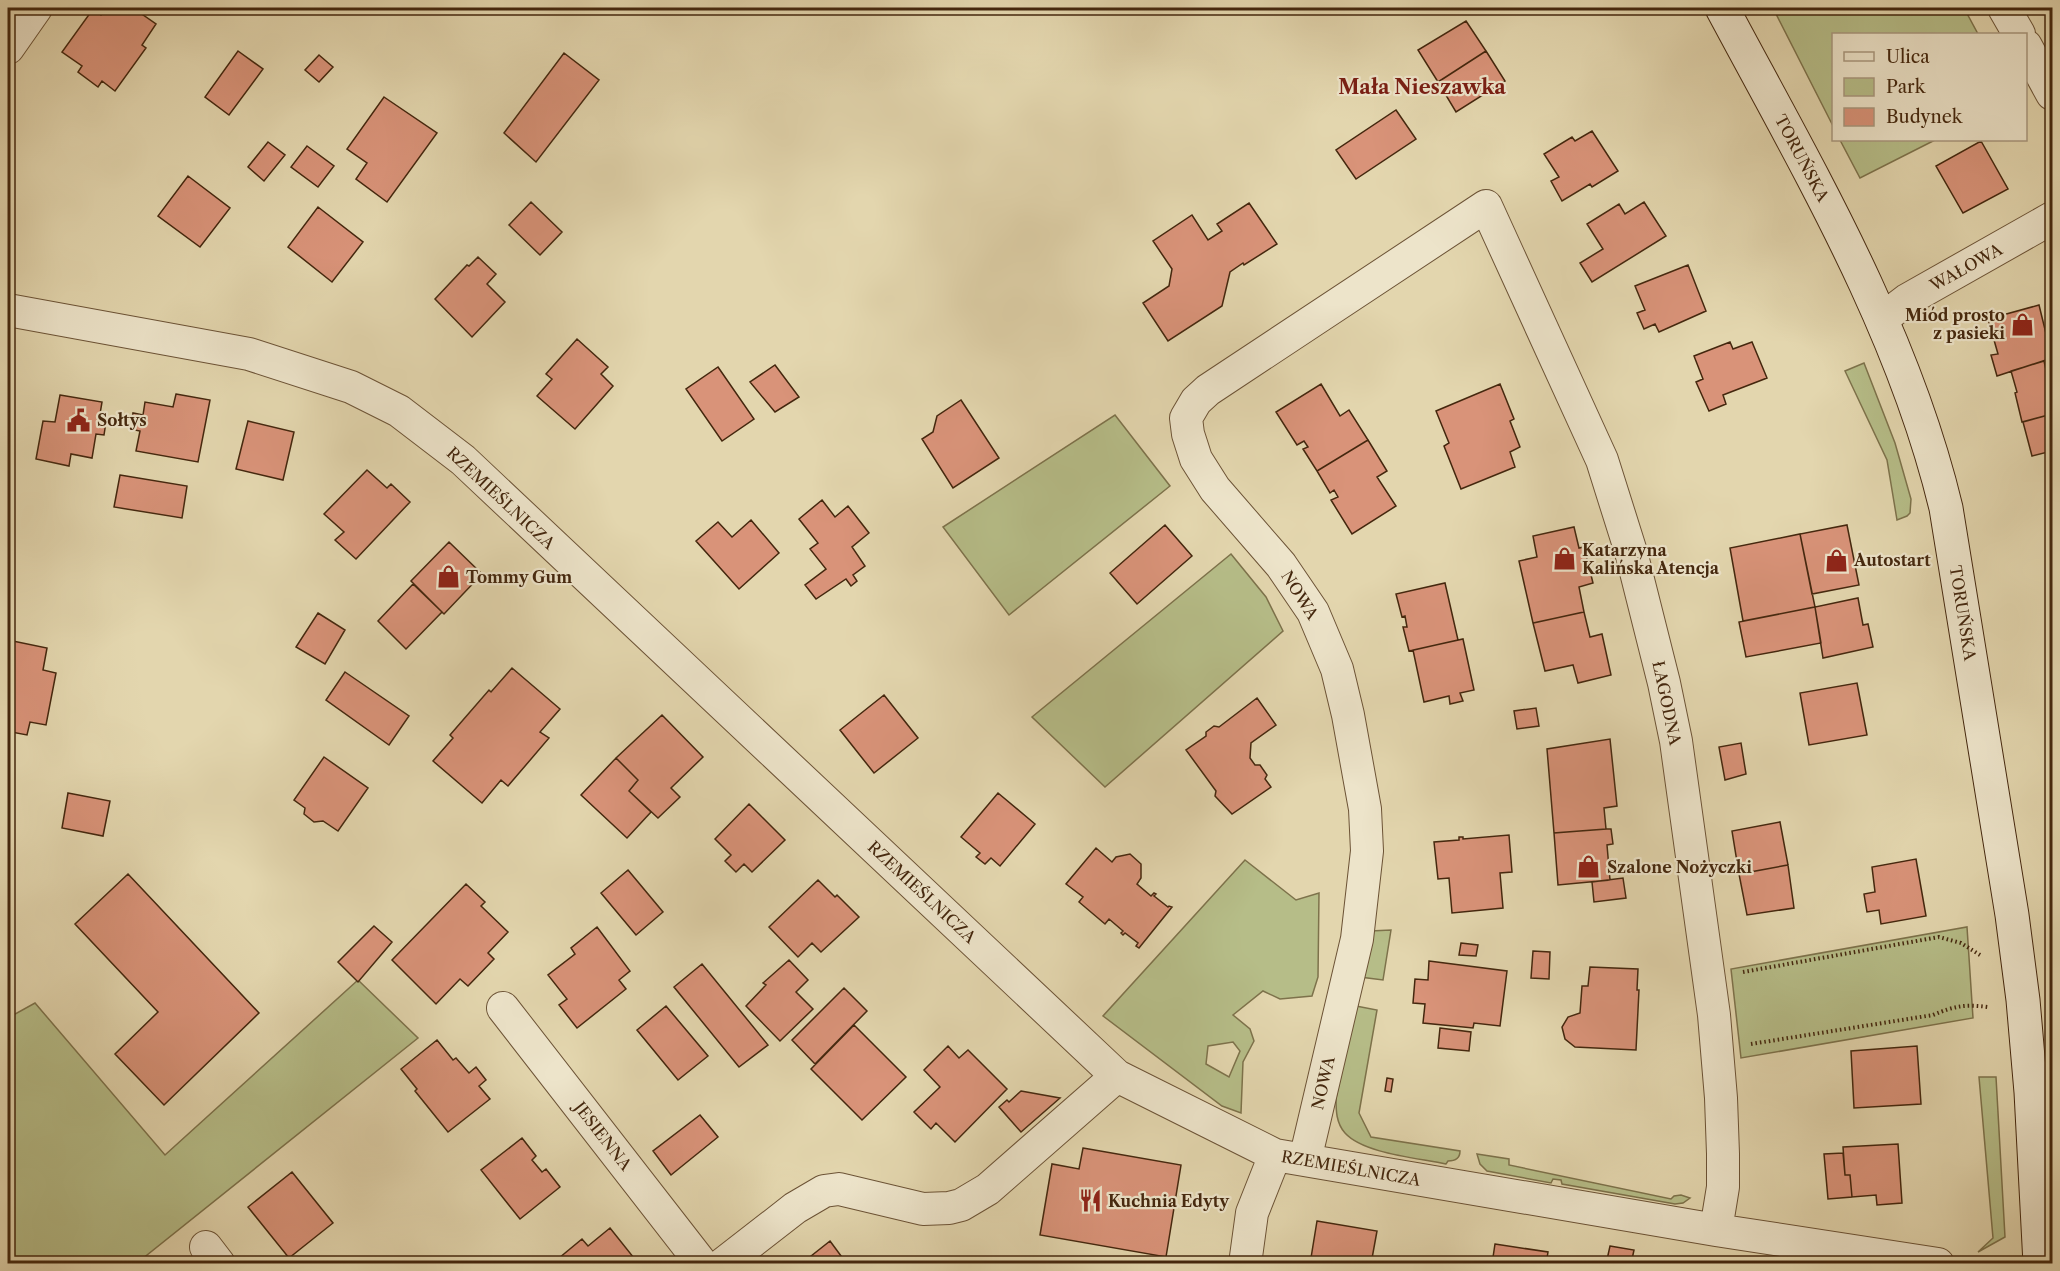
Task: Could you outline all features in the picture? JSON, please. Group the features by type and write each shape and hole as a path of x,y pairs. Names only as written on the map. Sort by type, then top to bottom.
{"main road":[{"name":"TORUŃSKA","path":"1722,8 1830,210 1882,319 1927,438 1946,508 2012,915 2023,1000 2032,1103 2040,1263"}],"street":[{"path":"8,48 36,8"},
{"path":"2004,8 2018,33"},
{"path":"2027,50 2052,94"},
{"name":"ŁAGODNA","path":"1486,206 1602,460 1631,552 1653,636 1676,741 1710,978 1724,1154 1723,1187 1716,1230"},
{"name":"NOWA","path":"1305,1160 1357,939 1367,851 1365,809 1336,669 1312,612 1281,565 1215,489 1196,459 1188,434 1186,418 1196,400 1208,390 1486,206"},
{"name":"WAŁOWA","path":"1882,319 1907,300 2052,218"},
{"name":"RZEMIEŚLNICZA","path":"8,310 249,354 351,387 399,411 463,460 1118,1076 1275,1155 1716,1230 1938,1263"},
{"name":"JESIENNA","path":"503,1008 702,1263"},
{"path":"723,1263 795,1208 824,1191 839,1189 923,1209 961,1205 988,1189 1118,1076"},
{"path":"1245,1263 1252,1213 1275,1155"}],"path":[{"path":"1710,978 1938,937 1961,943 1982,957"},
{"path":"1717,1050 1933,1016 1949,1008 1968,1004 1995,1008"}],"green space":[{"path":"1773,8 1964,8 1977,33 1832,33 1832,124"},
{"path":"1841,141 1933,141 1860,178"},
{"path":"1864,363 1895,443 1911,499 1910,513 1897,520 1887,460 1845,371"},
{"path":"1115,415 1170,486 1009,615 943,527"},
{"path":"1231,554 1266,597 1283,631 1105,787 1032,717"},
{"path":"1245,860 1296,900 1319,893 1318,977 1312,996 1280,999 1263,991 1233,1015 1250,1029 1254,1041 1243,1062 1241,1113 1222,1106 1103,1016","holes":["1233,1042 1240,1051 1229,1077 1206,1064 1208,1046"]},
{"path":"1967,927 1973,1018 1741,1058 1731,969"},
{"path":"1391,930 1383,980 1360,977 1370,931"},
{"path":"358,980 418,1038 137,1263 8,1264 8,1018 35,1003 165,1155"},
{"path":"1356,1006 1377,1010 1359,1113 1371,1137 1460,1151 1456,1159 1446,1164 1378,1150 1354,1140 1342,1129 1337,1116 1336,1098"},
{"path":"1979,1077 1996,1077 2005,1237 1978,1252 1993,1238"},
{"path":"1477,1154 1509,1159 1509,1165 1671,1199 1681,1195 1690,1198 1683,1203 1675,1204 1562,1184 1561,1180 1553,1179 1551,1183 1487,1171 1480,1164"}],"building":[{"path":"107,8 133,8 156,24 142,45 146,48 115,91 102,81 98,87 78,72 82,66 62,52 93,9 101,15"},
{"path":"1466,21 1486,51 1438,82 1418,50"},
{"path":"238,51 263,69 229,115 205,97"},
{"path":"1486,51 1505,81 1456,112 1438,82"},
{"path":"564,53 599,80 536,162 504,133"},
{"path":"319,55 333,67 319,82 305,70"},
{"path":"384,97 437,133 387,202 356,179 367,163 347,149"},
{"path":"1396,110 1416,139 1356,179 1336,150"},
{"path":"1592,131 1618,171 1592,187 1590,184 1562,201 1551,181 1559,177 1544,154 1572,137 1575,141"},
{"path":"1981,141 2008,189 1963,213 1936,166"},
{"path":"268,142 285,155 264,181 248,167"},
{"path":"307,146 334,166 318,187 291,167"},
{"path":"188,176 230,208 200,247 158,216"},
{"path":"531,202 562,232 540,255 509,225"},
{"path":"1644,202 1666,236 1592,282 1580,263 1603,249 1587,224 1619,204 1625,214"},
{"path":"1249,203 1277,244 1230,272 1222,306 1168,341 1143,303 1169,286 1172,269 1153,241 1192,215 1208,240 1222,231 1217,224"},
{"path":"318,207 363,242 332,282 288,247"},
{"path":"478,257 496,274 487,284 505,302 472,337 435,299 467,265 469,266"},
{"path":"1688,265 1706,311 1659,332 1655,324 1644,329 1637,313 1645,310 1635,286"},
{"path":"2039,305 2052,358 1997,376 1991,355 1998,354 1988,319"},
{"path":"577,339 608,367 601,374 613,386 575,429 537,396 552,379 546,374"},
{"path":"1730,342 1733,349 1752,342 1767,378 1723,395 1726,404 1709,411 1696,382 1703,379 1694,356"},
{"path":"2044,361 2049,383 2052,382 2052,414 2022,422 2011,371"},
{"path":"775,365 799,397 775,412 750,382"},
{"path":"718,367 754,419 722,441 686,389"},
{"path":"1321,384 1340,416 1349,410 1368,440 1317,471 1303,449 1308,447 1304,441 1297,445 1276,412"},
{"path":"1500,384 1514,419 1510,421 1520,447 1510,452 1515,467 1461,489 1444,446 1449,443 1436,411"},
{"path":"176,394 210,400 198,462 136,451 140,431 130,429 133,413 143,415 145,402 173,407"},
{"path":"60,395 102,402 99,420 106,422 104,435 96,434 92,458 71,454 69,466 36,459 43,421 55,422"},
{"path":"961,400 999,458 953,488 922,439 933,432 937,416"},
{"path":"2052,414 2052,451 2032,456 2023,422"},
{"path":"248,421 294,432 283,480 236,469"},
{"path":"1368,440 1387,471 1377,477 1396,506 1352,534 1331,500 1338,497 1334,490 1330,493 1317,471"},
{"path":"367,470 387,488 391,484 410,502 356,559 335,540 344,532 324,514"},
{"path":"120,475 187,486 182,518 114,507"},
{"path":"2052,499 2052,515 2047,501"},
{"path":"822,500 835,517 848,506 869,533 852,547 865,566 853,575 857,581 851,586 846,579 816,599 805,585 826,569 810,549 818,543 799,519"},
{"path":"751,520 779,553 739,589 696,541 718,522 732,537"},
{"path":"1165,525 1192,556 1137,604 1110,573"},
{"path":"1847,525 1859,585 1812,594 1800,534"},
{"path":"1574,527 1579,548 1584,547 1593,583 1579,587 1584,612 1533,623 1519,561 1537,557 1533,536"},
{"path":"1800,534 1815,607 1743,621 1730,548"},
{"path":"449,542 482,574 444,614 411,581"},
{"path":"1445,583 1458,640 1409,651 1403,627 1407,627 1405,616 1402,617 1396,594"},
{"path":"413,584 442,612 406,649 378,621"},
{"path":"1858,598 1863,625 1868,624 1873,647 1823,658 1815,607"},
{"path":"1815,607 1821,643 1746,657 1739,622"},
{"path":"1584,612 1590,637 1602,634 1611,675 1578,683 1573,665 1545,671 1533,623"},
{"path":"318,613 345,630 325,664 296,647"},
{"path":"1463,639 1474,690 1460,693 1463,701 1450,704 1449,696 1424,702 1413,650"},
{"path":"8,640 47,648 43,670 56,673 46,725 30,722 27,735 11,732 13,718 8,717"},
{"path":"512,668 560,709 540,732 549,738 508,786 501,780 482,803 433,761 453,738 450,735 489,690 491,692"},
{"path":"345,672 409,716 389,745 326,700"},
{"path":"1857,683 1867,735 1809,745 1800,693"},
{"path":"884,695 918,738 874,773 840,730"},
{"path":"1257,698 1276,725 1251,743 1250,758 1255,765 1260,765 1271,787 1232,814 1215,796 1216,791 1186,750 1206,736 1206,732 1214,726 1219,727"},
{"path":"1536,708 1539,726 1517,729 1514,711"},
{"path":"662,715 703,757 671,788 680,797 658,818 629,791 638,780 616,758"},
{"path":"1610,739 1617,806 1604,808 1606,829 1554,833 1547,749"},
{"path":"1741,743 1746,774 1725,780 1719,747"},
{"path":"324,757 368,788 338,831 323,821 314,822 304,814 305,808 294,800"},
{"path":"616,758 638,780 629,791 651,812 627,838 581,795"},
{"path":"68,793 110,801 103,836 62,828"},
{"path":"998,793 1035,824 1000,866 991,858 985,864 976,857 980,853 961,837"},
{"path":"749,804 785,840 752,872 744,864 736,872 725,861 731,855 715,839"},
{"path":"1780,822 1788,865 1739,874 1732,831"},
{"path":"1611,829 1613,844 1607,845 1610,880 1558,885 1554,833"},
{"path":"1509,835 1512,872 1500,873 1503,908 1452,913 1449,878 1438,879 1434,842 1459,840 1459,837 1463,839"},
{"path":"1096,848 1112,862 1116,857 1130,854 1141,864 1141,878 1137,884 1151,896 1156,894 1154,896 1168,907 1172,907 1139,948 1136,946 1138,943 1125,933 1123,935 1121,933 1123,931 1109,919 1105,924 1079,902 1083,897 1066,884"},
{"path":"1916,859 1926,916 1881,924 1879,910 1867,912 1864,894 1875,892 1872,867"},
{"path":"1788,865 1794,908 1747,915 1739,874"},
{"path":"628,870 663,912 636,935 601,893"},
{"path":"128,874 259,1013 164,1105 115,1054 158,1012 75,924"},
{"path":"1623,878 1626,898 1594,902 1592,882"},
{"path":"818,880 859,917 821,952 812,943 798,957 769,927"},
{"path":"466,884 485,902 481,906 508,932 488,953 494,959 468,986 460,979 436,1004 392,960"},
{"path":"374,926 392,942 358,982 338,962"},
{"path":"597,927 630,971 619,980 626,989 577,1028 559,1005 567,999 548,975 575,954 571,948"},
{"path":"1461,943 1478,945 1476,956 1459,955"},
{"path":"1533,951 1550,952 1549,979 1531,978"},
{"path":"789,960 808,980 796,992 813,1009 780,1041 746,1006 766,985 763,983"},
{"path":"1429,961 1507,971 1500,1026 1474,1023 1473,1028 1423,1023 1425,1004 1413,1003 1415,979 1428,980"},
{"path":"702,964 768,1045 739,1067 674,987"},
{"path":"1590,967 1638,969 1636,1050 1575,1047 1565,1039 1562,1027 1568,1017 1580,1013 1582,986 1588,986"},
{"path":"844,988 867,1011 815,1064 792,1040"},
{"path":"666,1006 708,1056 678,1080 637,1030"},
{"path":"854,1025 906,1077 862,1120 811,1069"},
{"path":"1440,1028 1471,1032 1469,1051 1438,1048"},
{"path":"437,1040 453,1060 456,1058 469,1073 476,1067 486,1080 479,1086 490,1099 448,1132 415,1091 417,1089 401,1069"},
{"path":"948,1046 959,1058 968,1050 1007,1089 955,1142 936,1123 931,1129 914,1112 940,1087 924,1070"},
{"path":"1917,1046 1921,1104 1854,1108 1851,1051"},
{"path":"1387,1078 1393,1079 1391,1092 1385,1091"},
{"path":"1021,1091 1060,1098 1021,1132 999,1107 1007,1100 1009,1102"},
{"path":"700,1115 718,1137 671,1175 653,1151"},
{"path":"522,1138 536,1156 532,1160 542,1172 546,1169 560,1187 520,1219 481,1170"},
{"path":"1898,1144 1902,1203 1877,1205 1876,1195 1852,1197 1850,1175 1845,1175 1843,1147"},
{"path":"1083,1148 1181,1165 1166,1257 1040,1235 1052,1164 1079,1169"},
{"path":"1843,1153 1845,1175 1850,1175 1852,1197 1828,1199 1824,1154"},
{"path":"292,1172 333,1223 289,1258 248,1207"},
{"path":"1317,1221 1377,1231 1371,1264 1310,1264"},
{"path":"610,1228 634,1258 626,1264 553,1263 582,1239 588,1246"},
{"path":"830,1241 847,1264 801,1264"},
{"path":"1495,1244 1548,1252 1546,1264 1492,1264"},
{"path":"1610,1246 1634,1250 1631,1264 1606,1264"}],"place":[{"name":"Miód prosto z pasieki","path":"2023,324"},
{"name":"Sołtys","path":"79,420"},
{"name":"Katarzyna Kalińska Atencja","path":"1564,559"},
{"name":"Autostart","path":"1836,560"},
{"name":"Tommy Gum","path":"448,577"},
{"name":"Szalone Nożyczki","path":"1589,867"},
{"name":"Kuchnia Edyty","path":"1090,1201"}],"district":[{"name":"Mała Nieszawka","path":"1422,87"}]}
